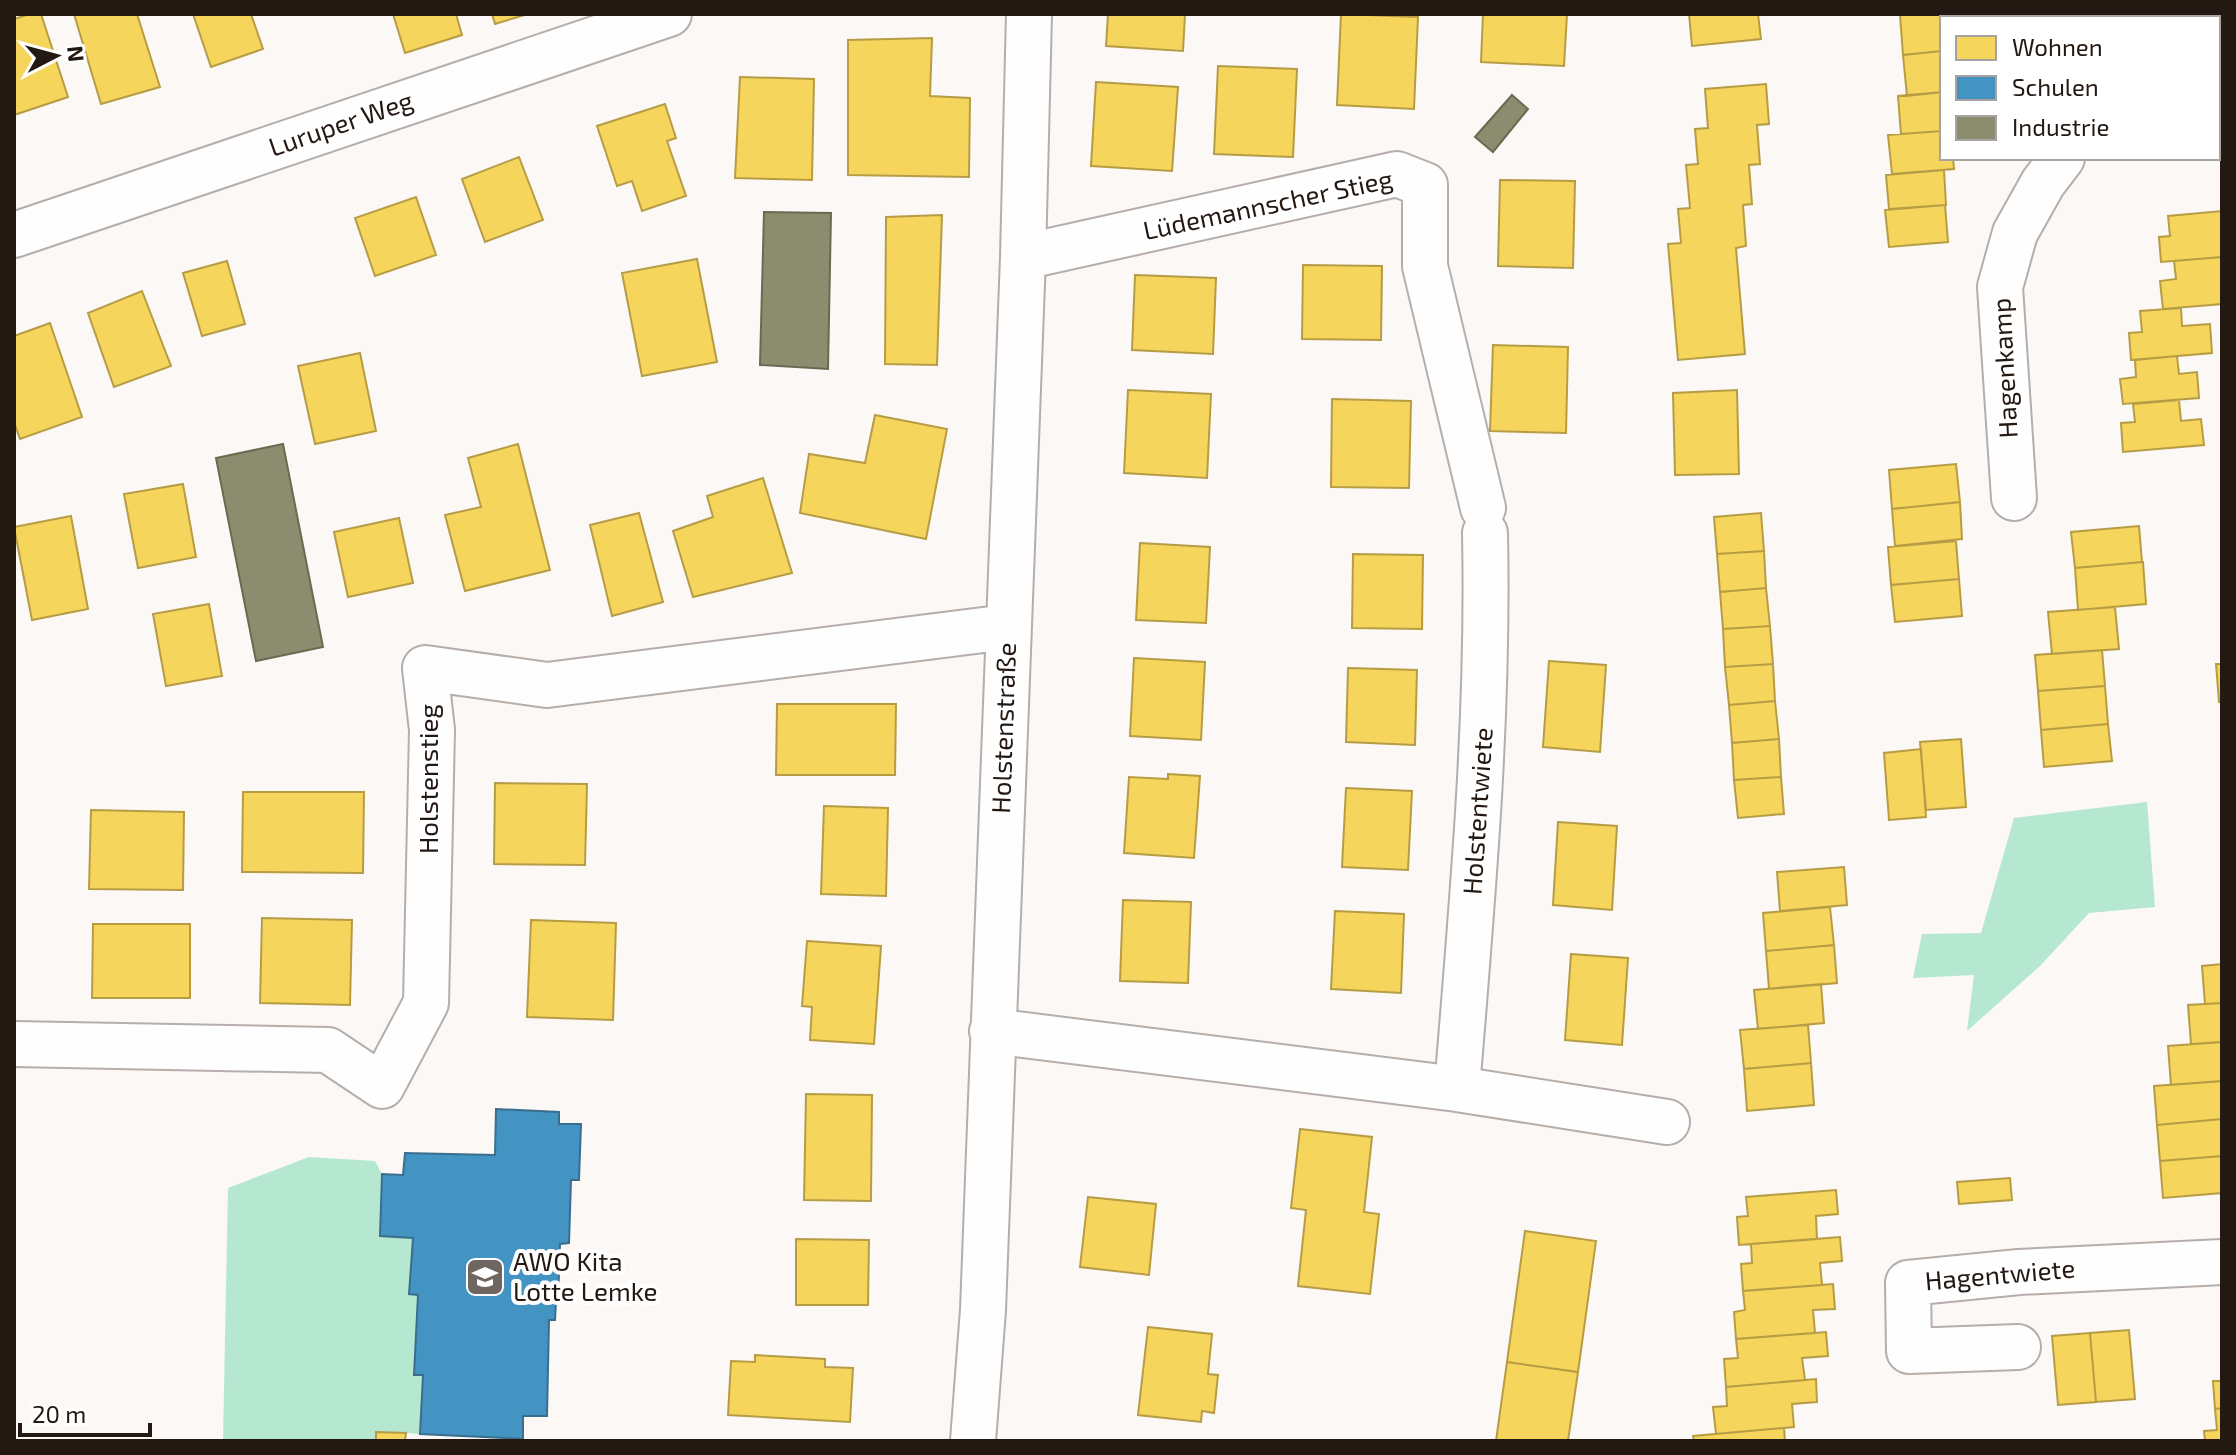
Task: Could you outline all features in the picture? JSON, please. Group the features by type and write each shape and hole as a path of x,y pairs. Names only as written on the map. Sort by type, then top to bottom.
{"street":[{"name":"Luruper Weg","path":"14,235 669,14"},
{"name":"Holstenstraße","path":"973,1441 983,1310 1023,257 1029,14"},
{"name":"Hagenkamp","path":"2014,498 2000,287 2015,233 2043,183 2060,160"},
{"name":"Lüdemannscher Stieg","path":"1023,257 1397,174 1425,185 1425,266 1484,520"},
{"name":"Holstentwiete","path":"1457,1089 1482,784 1487,630 1484,520"},
{"name":"Holstenstieg","path":"14,1044 328,1050 382,1086 426,1003 432,730 425,668 547,685 1007,627"},
{"path":"992,1031 1457,1089 1667,1122"},
{"name":"Hagentwiete","path":"2018,1347 1909,1351 1908,1283 2019,1272 2222,1262"}],"green space":[{"path":"2147,802 2155,907 2089,913 2040,966 1967,1031 1974,975 1913,978 1922,934 1981,933 2014,818"},
{"path":"309,1157 375,1161 382,1174 380,1236 413,1238 409,1294 418,1295 414,1374 423,1375 420,1434 406,1433 405,1441 223,1441 228,1188"}],"building: Wohnen":[{"path":"41,14 68,97 14,115 14,19"},
{"path":"74,14 137,14 160,87 101,104"},
{"path":"193,14 251,14 263,49 211,67"},
{"path":"393,14 456,14 462,35 405,53"},
{"path":"492,14 528,14 495,24"},
{"path":"1108,14 1185,14 1183,51 1106,46"},
{"path":"1341,14 1418,17 1414,109 1337,105"},
{"path":"1483,14 1567,14 1564,66 1481,62"},
{"path":"1689,14 1758,14 1761,39 1692,46"},
{"path":"2222,14 2222,42 2220,16 2176,16"},
{"path":"1900,15 1962,16 1940,16 1940,51 1903,55"},
{"path":"932,38 930,96 970,98 969,177 848,175 848,40"},
{"path":"1940,51 1940,92 1907,96 1903,55"},
{"path":"1218,66 1297,69 1293,157 1214,154"},
{"path":"740,77 814,79 812,180 735,178"},
{"path":"1096,82 1178,87 1172,171 1091,166"},
{"path":"1766,84 1769,124 1757,125 1760,164 1749,165 1752,204 1743,205 1746,246 1736,248 1745,354 1678,360 1668,244 1681,243 1678,209 1690,208 1686,165 1698,164 1695,129 1708,128 1705,89"},
{"path":"1940,92 1940,131 1901,134 1898,96"},
{"path":"665,104 676,138 667,141 686,196 642,211 632,181 617,186 597,126"},
{"path":"1940,131 1940,160 1953,160 1954,169 1892,174 1888,135"},
{"path":"519,157 543,220 485,242 462,179"},
{"path":"1944,170 1946,205 1889,209 1886,175"},
{"path":"1500,180 1575,181 1573,268 1498,266"},
{"path":"416,197 436,255 375,276 355,218"},
{"path":"1945,205 1948,242 1889,247 1885,210"},
{"path":"2222,211 2222,257 2161,262 2159,237 2170,236 2168,216"},
{"path":"942,215 937,365 885,364 886,217"},
{"path":"2222,257 2222,304 2163,309 2160,281 2176,279 2174,261"},
{"path":"697,259 717,362 642,376 622,273"},
{"path":"227,261 245,324 202,336 183,273"},
{"path":"1303,265 1382,266 1381,340 1302,339"},
{"path":"1135,275 1216,278 1213,354 1132,350"},
{"path":"142,291 171,366 114,387 88,313"},
{"path":"2181,308 2182,326 2210,324 2212,353 2131,360 2129,333 2142,332 2140,311"},
{"path":"50,323 82,417 20,439 14,422 14,336"},
{"path":"1493,345 1568,347 1566,433 1490,431"},
{"path":"360,353 376,431 315,444 298,366"},
{"path":"2177,356 2179,374 2197,372 2199,398 2123,404 2120,379 2136,377 2135,360"},
{"path":"1128,390 1211,394 1207,478 1124,473"},
{"path":"1737,390 1739,474 1675,475 1673,393"},
{"path":"1332,399 1411,401 1409,488 1331,487"},
{"path":"2179,400 2181,421 2201,419 2204,445 2123,452 2121,423 2135,422 2133,404"},
{"path":"875,415 947,429 926,539 800,513 809,454 865,463"},
{"path":"518,444 550,570 465,591 445,515 481,507 468,458"},
{"path":"1956,464 1960,502 1892,509 1889,470"},
{"path":"763,478 792,573 693,597 673,531 713,517 707,496"},
{"path":"183,484 196,557 138,568 124,494"},
{"path":"1960,502 1962,539 1895,546 1892,509"},
{"path":"639,513 663,602 612,616 590,525"},
{"path":"1761,513 1764,551 1717,554 1714,517"},
{"path":"71,516 88,609 32,620 14,527"},
{"path":"399,518 413,583 348,597 334,532"},
{"path":"2139,526 2142,562 2075,568 2071,532"},
{"path":"1956,541 1959,579 1891,585 1888,547"},
{"path":"1140,543 1210,547 1206,623 1136,620"},
{"path":"1764,551 1766,588 1720,592 1717,554"},
{"path":"1353,554 1423,555 1422,629 1352,628"},
{"path":"2143,562 2146,604 2078,610 2075,568"},
{"path":"1959,579 1962,616 1895,622 1891,585"},
{"path":"1766,588 1770,626 1723,629 1720,592"},
{"path":"209,604 222,676 166,686 153,614"},
{"path":"2115,607 2119,649 2052,654 2048,612"},
{"path":"1770,626 1773,664 1725,667 1723,629"},
{"path":"2102,650 2105,686 2038,691 2035,655"},
{"path":"1134,658 1205,662 1201,740 1130,736"},
{"path":"1549,661 1606,665 1600,752 1543,747"},
{"path":"1773,664 1775,701 1729,705 1725,667"},
{"path":"2216,664 2222,664 2222,702 2219,702"},
{"path":"1348,668 1417,670 1415,745 1346,742"},
{"path":"2105,686 2108,724 2041,730 2038,691"},
{"path":"1775,701 1779,739 1732,743 1729,705"},
{"path":"777,704 896,704 895,775 776,775"},
{"path":"2108,724 2112,761 2044,767 2041,730"},
{"path":"1779,739 1781,777 1734,780 1732,743"},
{"path":"1961,739 1966,807 1926,810 1920,742"},
{"path":"1921,749 1926,817 1889,820 1884,753"},
{"path":"1168,774 1200,776 1194,858 1124,853 1129,777 1168,779"},
{"path":"1781,777 1784,814 1738,818 1734,780"},
{"path":"495,783 587,784 585,865 494,864"},
{"path":"1346,788 1412,791 1408,870 1342,867"},
{"path":"243,792 364,792 363,873 242,872"},
{"path":"824,806 888,808 886,896 821,894"},
{"path":"91,810 184,812 183,890 89,889"},
{"path":"1558,822 1617,826 1612,910 1553,905"},
{"path":"1844,867 1847,905 1780,911 1777,872"},
{"path":"1123,900 1191,902 1188,983 1120,981"},
{"path":"1830,907 1834,945 1766,951 1763,913"},
{"path":"1335,911 1404,914 1401,993 1331,989"},
{"path":"262,918 352,920 350,1005 260,1003"},
{"path":"531,920 616,923 613,1020 527,1017"},
{"path":"93,924 190,924 190,998 92,998"},
{"path":"807,941 881,946 874,1044 810,1040 812,1007 802,1006"},
{"path":"1834,945 1837,983 1769,989 1766,951"},
{"path":"1571,954 1628,958 1622,1045 1565,1040"},
{"path":"2222,964 2222,1003 2205,1004 2202,966"},
{"path":"1821,984 1824,1023 1758,1029 1754,990"},
{"path":"2222,1003 2222,1042 2191,1044 2188,1005"},
{"path":"1808,1025 1811,1063 1744,1069 1740,1030"},
{"path":"2222,1042 2222,1081 2171,1085 2168,1046"},
{"path":"1811,1063 1814,1105 1747,1111 1744,1069"},
{"path":"2221,1081 2222,1119 2157,1125 2154,1086"},
{"path":"806,1094 872,1095 871,1201 804,1200"},
{"path":"2222,1119 2222,1156 2160,1161 2157,1125"},
{"path":"1300,1129 1372,1137 1364,1212 1379,1214 1370,1294 1298,1286 1306,1210 1291,1208"},
{"path":"2222,1156 2222,1193 2163,1198 2160,1161"},
{"path":"2010,1178 2012,1200 1959,1204 1957,1182"},
{"path":"1836,1190 1838,1214 1816,1216 1817,1239 1739,1245 1737,1217 1748,1216 1746,1197"},
{"path":"1088,1197 1156,1204 1149,1275 1080,1267"},
{"path":"1525,1231 1596,1241 1578,1372 1507,1362"},
{"path":"1840,1237 1842,1261 1820,1263 1822,1285 1743,1291 1741,1264 1752,1263 1751,1244"},
{"path":"796,1239 869,1240 868,1305 796,1305"},
{"path":"1833,1284 1835,1309 1813,1310 1815,1333 1736,1339 1734,1312 1745,1310 1743,1291"},
{"path":"1148,1327 1212,1334 1208,1374 1218,1375 1214,1413 1202,1411 1201,1422 1138,1415"},
{"path":"2129,1330 2135,1399 2096,1402 2090,1333"},
{"path":"1826,1332 1828,1356 1802,1358 1805,1380 1726,1387 1724,1359 1738,1358 1736,1339"},
{"path":"2090,1333 2096,1402 2058,1405 2052,1336"},
{"path":"755,1355 825,1359 825,1367 853,1368 850,1422 728,1415 731,1361 755,1362"},
{"path":"1507,1362 1578,1372 1568,1441 1496,1441"},
{"path":"1816,1379 1817,1402 1792,1404 1794,1427 1716,1434 1713,1407 1727,1406 1726,1387"},
{"path":"2213,1381 2222,1381 2222,1408 2215,1409"},
{"path":"2222,1408 2222,1441 2205,1441 2204,1431 2217,1430 2215,1409"},
{"path":"1784,1428 1785,1441 1694,1441 1693,1436"},
{"path":"376,1432 406,1433 405,1441 376,1441"}],"building: Schulen":[{"name":"AWO Kita Lotte Lemke","path":"496,1109 559,1112 559,1124 581,1124 579,1180 571,1180 569,1243 560,1244 558,1301 555,1320 549,1320 547,1416 523,1416 523,1439 420,1434 423,1375 414,1375 418,1295 409,1294 413,1238 380,1236 382,1174 403,1175 405,1153 495,1155"}],"building: Industrie":[{"path":"1512,95 1528,109 1493,152 1475,137"},
{"path":"764,212 831,213 828,369 760,365"},
{"path":"283,444 323,647 256,661 216,458"}],"place":[{"name":"AWO Kita Lotte Lemke","path":"485,1277"}]}
